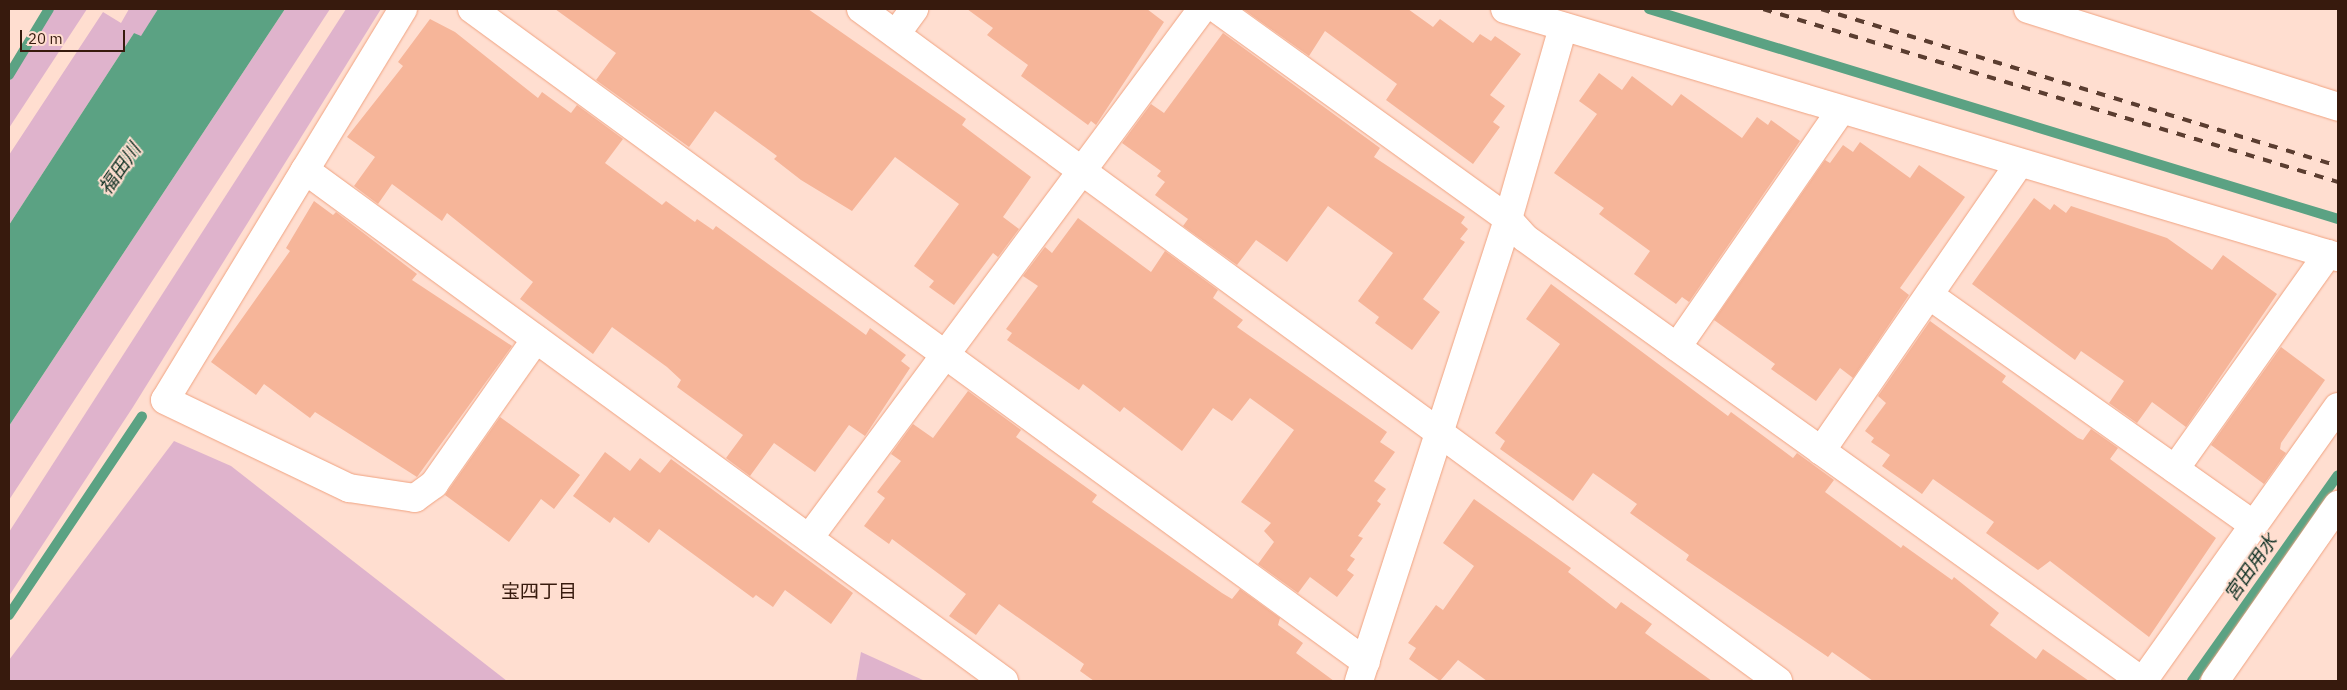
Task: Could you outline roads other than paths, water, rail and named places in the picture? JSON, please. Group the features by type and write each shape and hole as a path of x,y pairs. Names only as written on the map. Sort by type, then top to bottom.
{"street":[{"path":"403,9 164,400 349,488 415,498 434,484 536,339"},
{"path":"472,9 945,354 1367,673 1438,436 1508,219 1563,27"},
{"path":"861,9 1438,436 1778,681"},
{"path":"896,34 914,9"},
{"path":"809,538 1202,9"},
{"path":"1217,9 1508,219 1525,238 2142,681 2338,408"},
{"path":"1505,9 2333,256 2175,469"},
{"path":"2045,11 2338,107"},
{"path":"1677,347 1841,110"},
{"path":"1821,450 2020,163"},
{"path":"305,170 809,538 976,671 1004,681"},
{"path":"1929,295 2254,525"},
{"path":"2215,681 2338,505"}],"water":[{"name":"福田川","path":"158,9 285,9 9,426 9,225 134,33 141,36"}],"waterway":[{"path":"9,75 49,9"},
{"path":"1649,9 2338,219"},
{"path":"9,615 142,416"},
{"name":"宮田用水","path":"2192,681 2338,475"}],"railway":[{"path":"1763,9 2338,182"},
{"path":"1821,9 2338,166"}],"district":[{"name":"宝四丁目","path":"539,592"}]}
